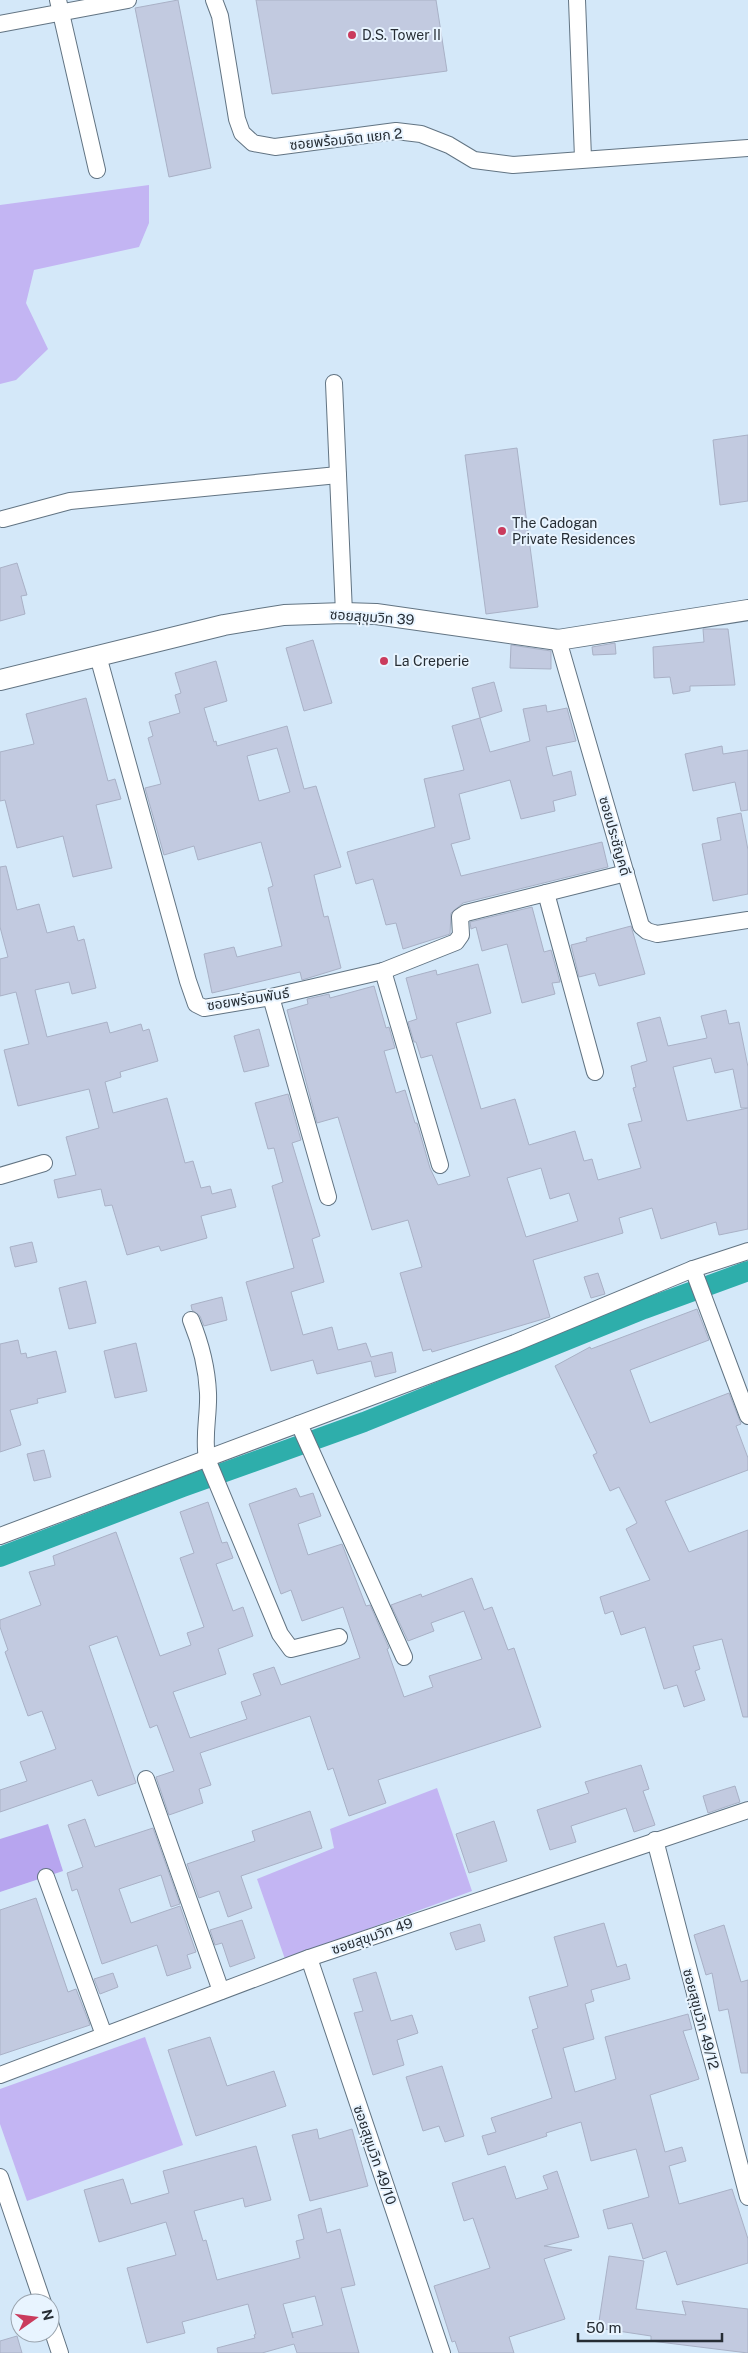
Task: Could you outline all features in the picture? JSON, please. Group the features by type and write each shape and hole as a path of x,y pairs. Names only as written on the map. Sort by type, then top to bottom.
{"street":[{"path":"0,24 60,6 128,0"},
{"name":"ซอยพร้อมจิต แยก 2","path":"214,0 220,16 237,119 242,133 253,143 275,147 396,131 421,134 449,145 474,160 490,164 513,165 583,158 748,148"},
{"path":"577,0 583,158"},
{"path":"60,6 97,170"},
{"path":"334,383 344,613"},
{"path":"3,519 70,501 338,475"},
{"name":"ซอยสุขุมวิท 39","path":"0,680 255,618 284,615 344,613 410,618 558,640 748,610"},
{"name":"ซอยประชัญคดี","path":"558,640 641,926 657,934 748,920"},
{"name":"ซอยพร้อมพันธ์","path":"98,656 164,896 196,1004 204,1008 271,997 383,971 456,942 461,934 460,917 466,913 626,873"},
{"path":"546,893 595,1072"},
{"path":"383,971 440,1165"},
{"path":"271,997 328,1197"},
{"path":"0,1176 44,1163"},
{"path":"0,1536 515,1343 694,1269 748,1251"},
{"path":"694,1269 748,1416"},
{"path":"191,1320 198,1336 208,1391 204,1442 207,1459 285,1644 291,1649 339,1638"},
{"path":"299,1424 404,1656"},
{"path":"146,1779 222,1991"},
{"name":"ซอยสุขุมวิท 49","path":"0,2075 309,1958 748,1810"},
{"name":"ซอยสุขุมวิท 49/12","path":"655,1840 748,2197"},
{"path":"46,1877 104,2035"},
{"name":"ซอยสุขุมวิท 49/10","path":"309,1958 442,2353"},
{"path":"0,2177 40,2293"}],"shaded area":[{"path":"149,185 149,223 139,247 34,270 26,303 48,349 16,380 0,384 0,205"},
{"path":"437,1788 472,1891 285,1959 257,1879 334,1848 330,1829"},
{"path":"48,1824 63,1871 0,1892 0,1839"},
{"path":"145,2037 183,2145 27,2201 0,2124 0,2089"}],"building":[{"path":"178,0 211,168 169,177 135,8"},
{"name":"D.S. Tower II","path":"256,0 436,0 447,71 272,94"},
{"path":"748,435 748,501 720,505 713,440"},
{"name":"The Cadogan Private Residences","path":"517,448 538,607 486,614 465,455"},
{"path":"17,563 27,595 21,596 25,614 0,621 0,568"},
{"path":"703,629 728,629 735,685 690,686 690,691 673,694 670,677 654,678 653,647 704,642"},
{"path":"313,640 332,703 304,711 286,648"},
{"path":"615,643 616,654 593,655 592,647"},
{"path":"511,645 551,651 551,669 510,668"},
{"path":"216,661 227,701 204,708 214,742 216,741 217,746 287,726 304,789 316,786 341,867 314,875 324,917 328,916 341,968 302,980 300,972 212,993 204,954 234,947 237,957 282,946 268,888 273,886 261,842 198,860 194,846 164,855 145,788 161,784 148,738 153,736 149,722 180,713 175,695 181,693 175,673","holes":["277,748 290,792 259,801 247,756"]},
{"path":"494,682 502,711 480,718 472,688"},
{"path":"86,698 108,781 115,779 121,799 96,805 112,868 73,877 63,836 17,848 5,800 0,801 0,752 34,744 26,714"},
{"path":"546,705 547,712 567,708 576,741 546,747 553,776 571,771 576,795 553,801 555,811 521,819 510,780 459,794 470,839 451,844 461,876 602,842 608,867 463,903 451,913 450,934 403,949 396,923 386,925 373,879 356,884 347,852 435,827 424,779 464,770 452,726 480,718 490,752 530,741 523,709"},
{"path":"722,746 723,754 748,750 748,810 741,811 735,782 693,791 685,754"},
{"path":"741,813 748,850 748,894 713,901 702,844 721,840 717,818"},
{"path":"6,866 17,910 39,904 47,933 74,926 78,941 84,939 96,988 72,994 69,982 35,990 47,1037 107,1022 110,1033 141,1024 143,1031 149,1029 158,1061 120,1072 121,1077 105,1082 113,1113 167,1098 185,1163 193,1161 201,1188 210,1186 212,1194 231,1189 236,1207 201,1216 207,1238 161,1251 159,1246 127,1255 112,1205 105,1206 101,1189 58,1198 54,1180 76,1175 66,1137 99,1128 89,1089 18,1106 4,1050 29,1044 16,992 0,996 0,959 8,957 0,927 0,867"},
{"path":"532,907 544,952 551,950 560,982 552,983 555,994 522,1003 507,944 482,951 476,927 471,929 470,922"},
{"path":"631,926 645,974 599,986 595,973 579,977 571,945 587,941 586,938"},
{"path":"478,964 491,1013 456,1023 481,1109 515,1099 529,1145 575,1131 584,1161 592,1159 598,1180 641,1168 628,1124 642,1121 633,1088 636,1087 631,1066 647,1061 637,1023 660,1017 668,1046 707,1038 701,1016 726,1010 729,1024 739,1022 748,1067 748,1108 748,1229 719,1235 716,1222 661,1239 652,1208 619,1218 623,1233 533,1260 550,1317 432,1352 431,1349 423,1351 400,1273 422,1267 408,1220 372,1230 338,1117 317,1123 287,1010 308,1004 307,999 329,994 330,998 374,986 386,1028 389,1027 395,1048 384,1051 396,1093 405,1090 430,1168 438,1185 470,1176 432,1055 421,1058 408,1022 417,1019 406,978 436,970 437,975","holes":["711,1058 715,1073 733,1069 741,1108 748,1108 687,1121 673,1067","541,1168 550,1199 569,1193 578,1221 526,1237 507,1178"]},
{"path":"259,1029 269,1066 244,1072 234,1036"},
{"path":"288,1094 301,1140 292,1143 320,1236 312,1239 324,1282 291,1292 303,1335 332,1327 338,1350 366,1343 371,1357 392,1352 396,1372 375,1377 371,1361 317,1374 313,1360 271,1371 246,1282 294,1268 272,1186 283,1182 274,1148 268,1149 255,1103"},
{"path":"32,1242 37,1262 15,1267 10,1247"},
{"path":"598,1273 605,1294 591,1298 584,1277"},
{"path":"86,1281 96,1323 69,1329 59,1288"},
{"path":"222,1297 227,1320 204,1326 200,1316 192,1310 191,1305"},
{"path":"697,1309 709,1340 630,1370 650,1423 729,1393 741,1424 736,1426 748,1458 748,1470 665,1501 689,1552 748,1530 748,1717 743,1717 722,1639 693,1646 700,1669 695,1671 705,1700 684,1707 677,1685 664,1689 645,1627 621,1635 613,1611 605,1614 600,1597 650,1580 626,1529 637,1523 619,1487 610,1491 593,1455 597,1453 555,1366 590,1347 591,1349"},
{"path":"18,1340 21,1354 26,1353 27,1358 56,1351 66,1392 37,1399 38,1403 10,1410 21,1445 0,1452 0,1344"},
{"path":"136,1343 147,1391 115,1398 104,1351"},
{"path":"44,1450 51,1477 34,1481 27,1454"},
{"path":"296,1488 300,1497 313,1493 321,1516 298,1524 308,1555 342,1544 366,1606 370,1605 389,1648 387,1649 404,1697 433,1687 429,1676 482,1659 464,1611 431,1623 434,1631 408,1641 391,1605 421,1594 422,1597 472,1578 484,1610 492,1607 508,1650 514,1648 541,1727 378,1780 386,1803 349,1816 333,1768 328,1770 310,1716 200,1753 211,1785 199,1789 203,1803 169,1815 156,1777 174,1771 157,1725 150,1728 117,1636 89,1646 136,1783 98,1796 92,1780 0,1812 0,1790 27,1781 20,1762 56,1749 42,1711 28,1716 5,1652 8,1650 0,1627 0,1620 41,1605 29,1572 55,1565 53,1556 116,1532 160,1656 191,1645 187,1633 204,1627 180,1558 194,1553 180,1512 208,1502 222,1543 227,1542 233,1558 216,1564 233,1611 243,1607 253,1636 218,1649 226,1674 173,1692 190,1738 247,1719 241,1702 261,1695 253,1674 274,1667 281,1685 360,1658 343,1607 302,1621 291,1590 281,1594 249,1504"},
{"path":"641,1765 649,1789 643,1791 655,1825 634,1832 626,1808 571,1826 576,1842 550,1850 537,1810 589,1793 585,1782"},
{"path":"735,1786 740,1802 708,1813 703,1796"},
{"path":"310,1811 322,1848 241,1876 252,1908 228,1917 219,1891 199,1898 187,1864 255,1841 252,1831"},
{"path":"85,1819 95,1847 153,1828 180,1904 171,1907 161,1875 119,1889 131,1923 180,1906 196,1952 187,1955 191,1968 167,1976 157,1945 102,1964 77,1889 72,1891 67,1873 83,1867 68,1825"},
{"path":"494,1821 507,1861 469,1873 456,1834"},
{"path":"36,1898 68,1992 76,1989 90,2025 0,2055 0,1910"},
{"path":"242,1920 255,1958 230,1967 222,1943 215,1945 210,1930"},
{"path":"604,1923 617,1967 626,1964 630,1979 591,1990 594,2001 585,2004 594,2039 563,2048 575,2092 616,2079 605,2037 688,2014 692,2029 683,2031 699,2079 650,2095 665,2152 682,2147 686,2161 669,2166 679,2204 732,2189 748,2239 748,2263 677,2285 666,2251 643,2259 632,2223 608,2229 603,2210 649,2197 636,2149 591,2161 581,2122 546,2133 547,2136 488,2155 482,2136 496,2132 491,2118 552,2098 532,2030 538,2028 529,1997 568,1986 554,1937"},
{"path":"480,1924 485,1941 456,1950 450,1933"},
{"path":"724,1925 741,1982 748,1980 748,2073 741,2073 728,2009 719,2011 712,1973 706,1975 694,1935"},
{"path":"376,1972 391,2021 412,2015 418,2033 397,2040 404,2065 373,2075 354,2013 363,2011 353,1979"},
{"path":"113,1973 118,1987 100,1994 94,1979"},
{"path":"210,2037 227,2086 274,2071 286,2106 196,2136 168,2050"},
{"path":"442,2066 464,2136 445,2142 439,2126 423,2131 406,2077"},
{"path":"317,2129 319,2139 352,2129 368,2186 310,2201 292,2135"},
{"path":"256,2146 271,2200 245,2207 243,2198 194,2211 203,2241 206,2240 217,2280 300,2258 296,2241 304,2239 298,2215 321,2208 327,2233 340,2229 355,2285 341,2288 359,2353 297,2353 294,2344 262,2353 218,2353 217,2348 255,2338 254,2335 256,2334 248,2304 182,2322 185,2333 147,2343 127,2268 176,2255 166,2222 99,2242 84,2190 123,2179 131,2204 169,2193 163,2171","holes":["315,2296 323,2325 292,2333 293,2338 283,2304"]},
{"path":"505,2166 516,2199 548,2189 543,2176 557,2171 579,2237 544,2246 572,2250 544,2259 565,2319 509,2337 514,2353 459,2353 455,2341 452,2342 434,2286 490,2268 473,2218 464,2221 452,2183"},
{"path":"609,2256 644,2261 636,2309 686,2315 682,2301 748,2309 748,2353 651,2341 651,2336 598,2328"},
{"path":"10,2338 10,2343 19,2343 22,2353 0,2353 0,2341"}],"waterway":[{"path":"0,1557 183,1487 364,1422 644,1309 748,1271"}],"place":[{"name":"D.S. Tower II","path":"352,35"},
{"name":"The Cadogan Private Residences","path":"502,531"},
{"name":"La Creperie","path":"384,661"}]}
